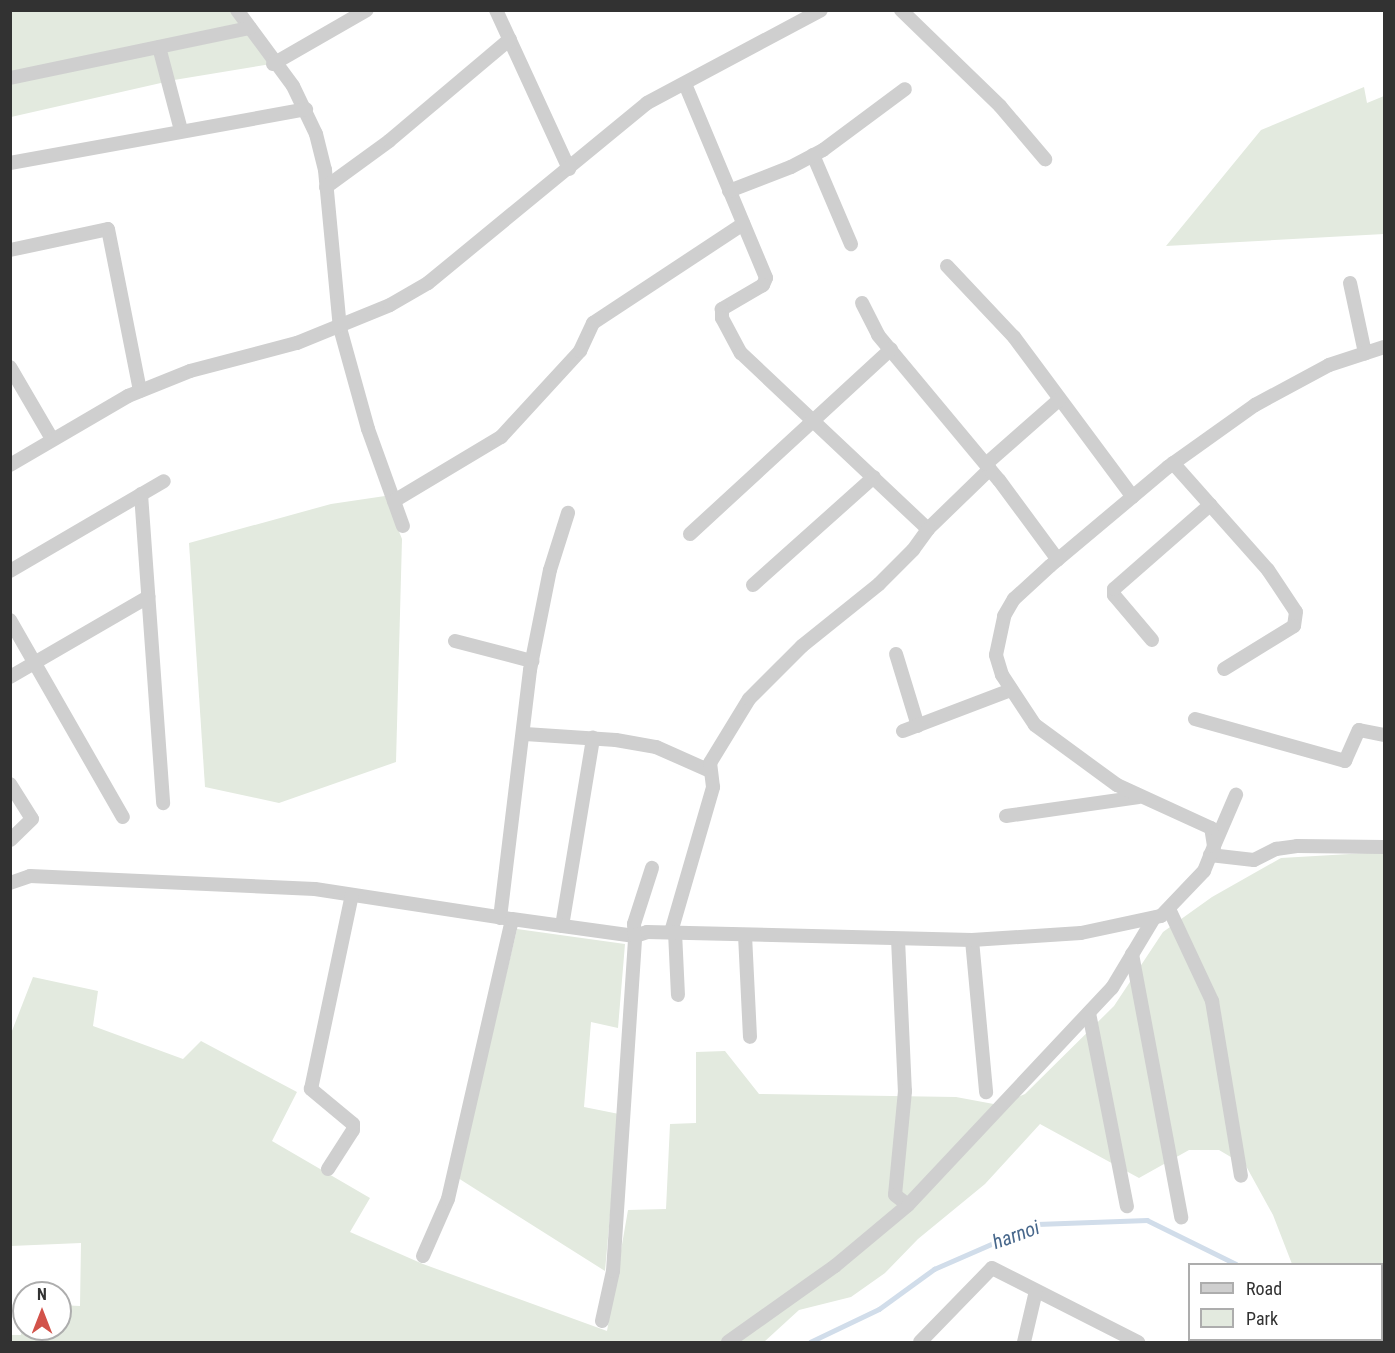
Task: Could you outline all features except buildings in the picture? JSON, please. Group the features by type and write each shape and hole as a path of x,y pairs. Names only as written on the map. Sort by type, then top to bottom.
{"street":[{"path":"237,10 306,109 322,154 340,328 368,429 403,526"},
{"path":"496,10 569,169"},
{"path":"10,465 52,439 140,391 190,371 340,328 428,283 647,103 821,10"},
{"path":"901,10 1000,106 1045,159"},
{"path":"273,64 358,13"},
{"path":"10,78 250,28"},
{"path":"326,188 389,141 510,39"},
{"path":"159,47 181,130"},
{"path":"685,84 766,278 763,285 722,309 722,318 741,353 928,529"},
{"path":"729,191 813,155 884,108 905,89"},
{"path":"10,163 306,109"},
{"path":"813,155 851,244"},
{"path":"394,501 501,437 580,351 593,323 743,224"},
{"path":"10,250 108,229 140,391"},
{"path":"946,266 1014,337 1133,496"},
{"path":"1350,283 1365,353"},
{"path":"862,303 878,334 988,466 1058,560"},
{"path":"1212,850 1211,828 1139,797 1053,741 1021,708 996,655 1001,624 1014,599 1173,463 1255,405 1329,365 1384,347"},
{"path":"690,534 891,349"},
{"path":"10,367 52,439"},
{"path":"678,995 673,932 713,787 708,770 763,681 841,611 879,584 913,550 928,529 988,466 1060,399"},
{"path":"1173,463 1268,570 1296,612 1294,626 1224,669"},
{"path":"753,585 874,477"},
{"path":"10,570 164,480"},
{"path":"141,494 162,803"},
{"path":"1152,640 1114,595 1114,589 1210,505"},
{"path":"423,1256 448,1199 506,919 532,661 550,570 568,513"},
{"path":"10,676 148,597"},
{"path":"10,620 123,817"},
{"path":"455,641 532,661"},
{"path":"896,654 918,726"},
{"path":"903,731 1011,690"},
{"path":"1195,719 1345,761 1359,730 1384,735"},
{"path":"525,734 593,738 656,747 708,770"},
{"path":"562,926 593,738"},
{"path":"10,784 32,819 10,840"},
{"path":"10,883 30,876 315,889 506,919 636,936 673,932 972,940 1081,933 1154,918 1169,909 1198,879 1236,795"},
{"path":"1006,816 1139,797"},
{"path":"1212,850 1254,860 1276,849 1297,846 1384,847"},
{"path":"602,1321 613,1271 636,936 634,924 652,868"},
{"path":"328,1168 352,1130 352,1124 311,1089 352,895"},
{"path":"1169,909 1212,1001 1241,1176"},
{"path":"728,1342 835,1266 908,1205 1112,988 1154,918"},
{"path":"745,935 750,1037"},
{"path":"898,939 906,1091 895,1195 908,1205"},
{"path":"972,940 986,1092"},
{"path":"1132,954 1181,1217"},
{"path":"1089,1013 1126,1206"},
{"path":"920,1342 992,1268 1131,1341"},
{"path":"1024,1342 1036,1291"}],"green space":[{"path":"10,11 232,11 271,64 174,80 11,117"},
{"path":"1364,87 1367,103 1384,96 1384,234 1166,246 1261,130"},
{"path":"385,496 402,539 396,762 279,803 205,787 189,543 331,504"},
{"path":"1384,852 1384,1342 1324,1341 1383,1341 1383,1263 1292,1263 1273,1215 1246,1166 1219,1150 1189,1150 1139,1178 1040,1124 985,1184 918,1239 885,1273 851,1297 799,1310 764,1342 11,1342 11,1335 12,1341 72,1341 72,1306 80,1306 81,1243 11,1246 10,1036 33,977 98,991 93,1026 183,1059 201,1041 297,1092 272,1141 370,1198 350,1232 423,1264 607,1331 628,1210 666,1209 670,1124 696,1123 696,1052 725,1051 759,1094 956,1097 999,1105 1025,1094 1114,1006 1163,932 1212,897 1281,858"},
{"path":"517,929 625,944 618,1028 591,1022 584,1107 619,1114 605,1271 458,1178"}],"waterway":[{"name":"harnoi","path":"810,1342 879,1309 934,1269 1037,1224 1147,1220 1234,1263"}]}
